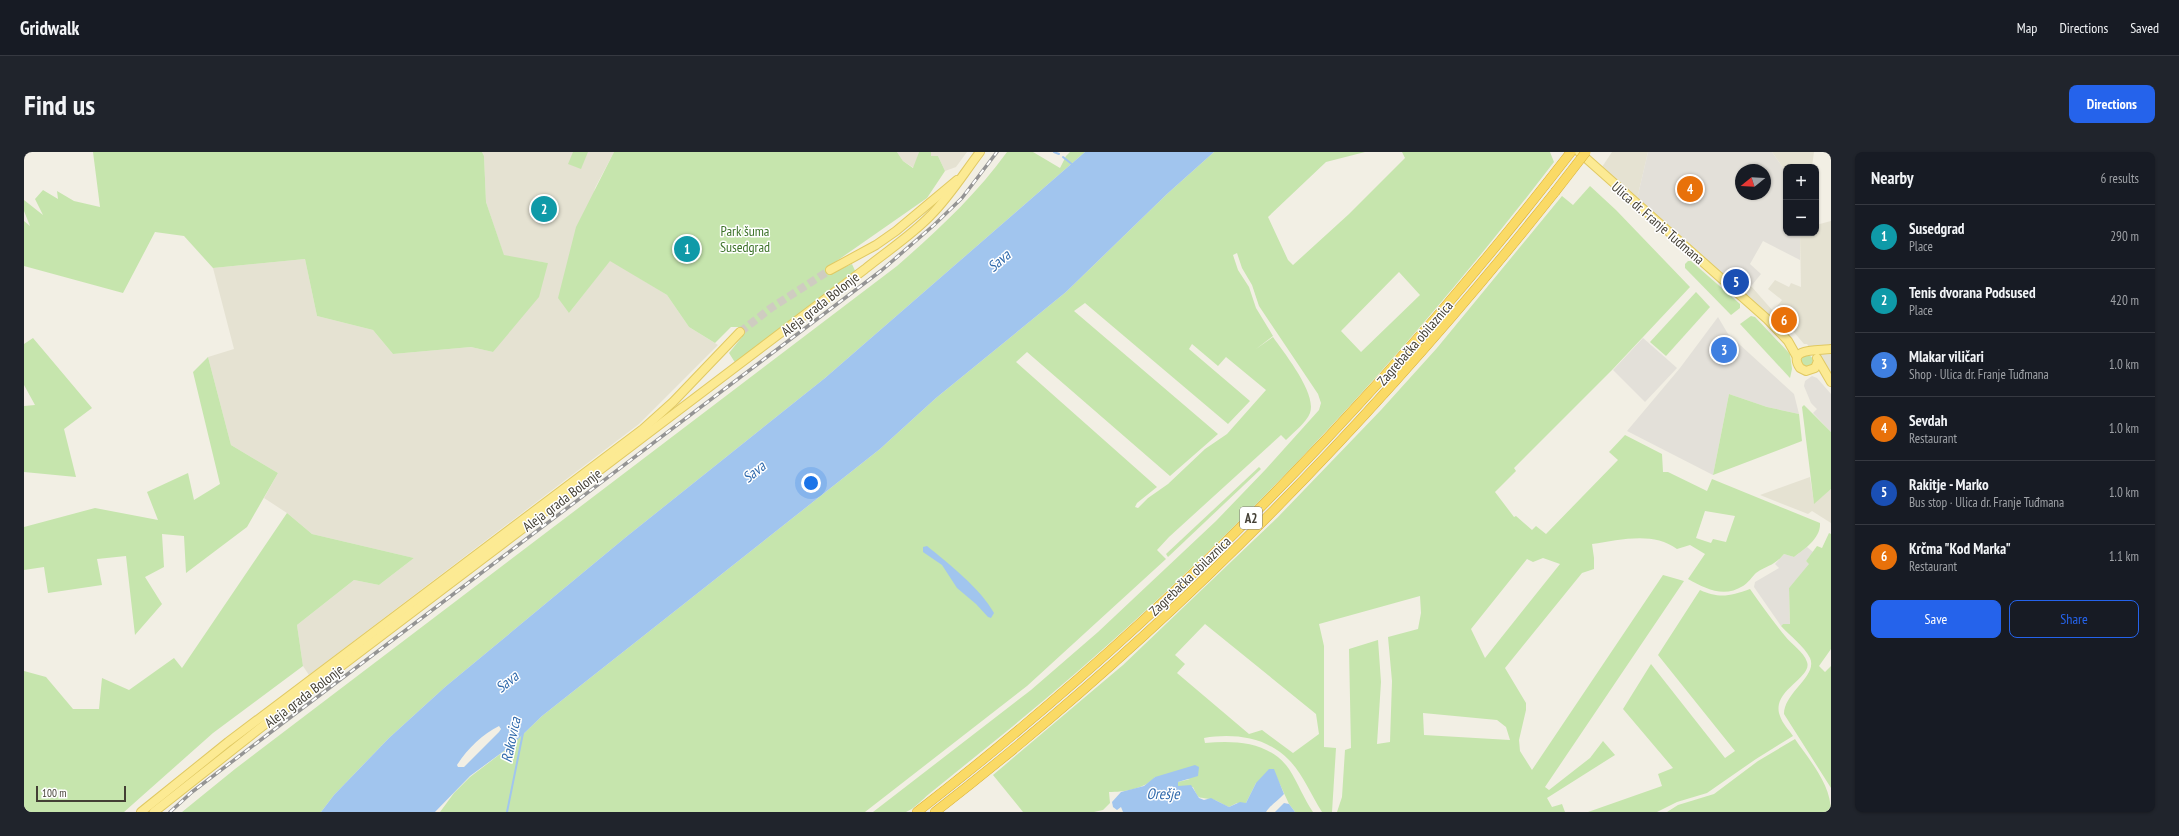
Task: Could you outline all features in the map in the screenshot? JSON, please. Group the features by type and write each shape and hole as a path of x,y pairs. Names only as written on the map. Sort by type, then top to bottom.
{"highway":[{"name":"Zagrebačka obilaznica","path":"917,812 1008,740 1082,676 1191,576 1265,505 1368,396 1424,334 1482,265 1571,152"},
{"name":"Zagrebačka obilaznica","path":"935,812 1016,748 1102,674 1248,538 1412,365 1492,270 1586,152"}],"main road":[{"name":"Aleja grada Bolonje","path":"154,812 278,714 866,270 931,216 954,189 960,178 980,152"},
{"name":"Ulica dr. Franje Tuđmana","path":"1579,152 1751,305 1790,344 1797,357"},
{"name":"Aleja grada Bolonje","path":"830,270 876,245 896,231 960,178"},
{"name":"Aleja grada Bolonje","path":"140,812 228,742 643,429 673,402 740,332"},
{"name":"Ulica dr. Franje Tuđmana","path":"1790,344 1808,351"},
{"path":"1831,351 1808,351 1797,357 1800,368 1809,371 1831,383"},
{"path":"1808,351 1818,361 1831,383"},
{"path":"1809,371 1814,368 1818,361 1831,351"}],"shaded area":[{"path":"482,152 614,152 595,188 569,313 610,260 667,295 689,327 718,345 639,424 309,675 303,666 297,625 354,580 379,585 414,558 312,534 287,513 264,498 278,473 231,445 208,357 234,349 213,268 305,259 317,316 373,330 393,354 471,347 493,352 548,263 504,256 486,202 484,156"},
{"path":"897,152 919,152 914,168 903,161"},
{"path":"931,152 967,152 956,167 945,171 938,156 931,156"},
{"path":"1612,152 1648,152 1637,199 1602,167"},
{"path":"1648,152 1772,152 1783,168 1783,236 1800,236 1800,260 1763,241 1750,264 1761,274 1748,290 1732,277 1730,278 1712,267 1637,199"},
{"path":"1772,152 1814,152 1812,164 1783,164 1783,168"},
{"path":"1831,221 1831,378 1807,344 1804,344 1793,331 1788,334 1745,293 1751,286 1773,311 1782,300 1768,289 1775,280 1789,287 1791,283 1801,287 1800,236 1819,236 1819,224"},
{"path":"1718,317 1728,334 1794,394 1799,414 1767,407 1729,394 1713,475 1627,431 1680,368"},
{"path":"1643,338 1677,368 1645,402 1613,370"},
{"path":"1812,376 1817,378 1831,394 1831,432 1813,413 1817,409 1811,403 1804,386 1805,381"},
{"path":"1810,477 1814,503 1831,489 1831,523 1812,511 1808,514 1760,495"},
{"path":"1807,547 1813,552 1806,561 1810,564 1789,588 1790,625 1783,624 1781,626 1754,587 1755,582 1779,568 1775,564 1784,554 1794,557"}],"green space":[{"path":"93,152 482,152 484,156 486,202 504,255 548,263 539,297 493,352 471,347 393,354 373,330 317,316 305,259 213,268 184,236 155,232 123,293 24,266 24,221 30,226 24,211 24,200 43,215 35,199 43,190 58,199 57,191 74,201 100,207"},
{"path":"573,152 588,152 581,169 568,164"},
{"name":"Park šuma Susedgrad","path":"614,152 897,152 903,161 913,168 919,152 931,152 931,156 938,156 945,171 927,198 828,267 829,274 852,264 856,273 736,364 729,353 742,337 742,332 738,327 731,327 715,343 689,327 667,295 610,261 569,313 558,298 576,227"},
{"path":"1007,152 1033,152 1060,168 1066,156 1070,152 1085,152 825,378 626,537 445,687 389,738 334,795 321,812 182,812 235,769 897,266 969,198"},
{"path":"1214,152 1365,152 1326,162 1268,217 1288,260 1293,265 1349,214 1405,158 1402,152 1550,152 1554,162 1493,240 1430,316 1297,462 1228,533 1083,667 909,811 873,812 1031,690 1098,632 1216,521 1266,469 1319,410 1321,403 1318,394 1259,306 1252,285 1242,268 1237,253 1233,255 1238,270 1249,287 1256,308 1273,336 1256,349 1273,337 1298,374 1309,395 1311,405 1308,417 1303,424 1286,440 1281,435 1169,537 1157,550 1166,559 1027,686 865,812 440,812 454,793 470,777 512,745 542,716 880,449 936,398 1066,292 1167,194","holes":["1399,272 1420,295 1361,352 1341,331","1085,303 1228,424 1250,401 1189,349 1192,344 1218,366 1226,357 1266,390 1227,434 1205,449 1168,484 1148,498 1138,508 1135,507 1137,503 1157,487 1016,362 1027,352 1170,476 1218,434 1074,311"]},
{"path":"1590,186 1616,210 1690,287 1612,370 1514,468 1516,471 1495,492 1514,517 1516,516 1532,530 1536,526 1546,534 1618,460 1609,452 1625,435 1662,454 1663,472 1668,472 1707,491 1712,479 1820,523 1818,534 1812,543 1794,557 1784,554 1774,563 1756,573 1748,582 1736,590 1722,592 1708,589 1688,579 1705,554 1690,545 1677,549 1668,543 1647,538 1625,539 1592,544 1594,569 1582,573 1505,668 1526,703 1526,710 1519,740 1520,751 1532,770 1663,575 1684,581 1545,787 1549,790 1590,758 1603,741 1615,755 1547,798 1552,807 1562,804 1565,812 1337,812 1342,797 1345,750 1351,748 1349,649 1378,640 1381,682 1377,744 1390,742 1392,681 1388,637 1418,629 1421,613 1420,596 1319,624 1324,646 1324,747 1336,748 1332,812 1322,812 1299,772 1280,752 1271,746 1250,738 1227,736 1204,738 1205,743 1240,743 1262,748 1272,753 1289,769 1313,812 1295,812 1289,804 1277,778 1256,783 1246,803 1237,803 1229,807 1212,799 1199,797 1193,787 1178,786 1178,782 1190,779 1155,777 1146,784 1134,789 1109,792 1110,803 1103,810 1094,812 1023,812 993,775 1123,665 1278,517 1381,410 1437,348 1562,196 1573,205","holes":["1705,511 1735,516 1726,542 1713,539 1711,543 1696,538","1543,558 1560,564 1485,658 1471,629 1527,559 1533,562","1205,624 1316,714 1319,734 1293,753 1262,730 1249,734 1177,673 1185,664 1175,655","1423,713 1497,720 1506,727 1510,740 1424,735"]},
{"path":"1688,261 1691,261 1740,304 1740,308 1731,315 1685,268 1685,264"},
{"path":"1696,292 1710,307 1666,356 1650,342"},
{"path":"1751,316 1755,317 1790,354 1792,369 1790,378 1740,324"},
{"path":"33,338 92,408 64,429 76,477 24,472 24,406 35,405 24,385 24,344"},
{"path":"1809,355 1812,356 1812,366 1805,367 1802,366 1801,359 1802,356"},
{"path":"208,357 231,445 278,473 247,527 186,573 184,536 162,534 164,567 145,577 162,604 135,635 126,556 97,559 102,585 48,593 44,567 24,570 24,527 95,508 158,520 147,492 188,473 194,500 220,484 193,372"},
{"path":"1729,394 1767,407 1799,414 1802,441 1713,475"},
{"path":"1804,405 1831,432 1831,489 1814,504 1802,407"},
{"path":"1259,467 1261,469 1168,557 1166,554"},
{"path":"287,513 312,534 414,558 379,585 354,580 297,625 303,666 213,733 124,812 24,812 24,671 46,677 73,709 99,709 102,678 129,690 174,658 182,668"},
{"path":"1829,533 1831,534 1831,649 1819,666 1825,672 1831,666 1831,788 1784,714 1785,706 1789,698 1805,678 1811,665 1810,658 1804,649 1781,626 1783,624 1790,624 1789,588 1809,564 1806,561 1817,546 1822,548"},
{"path":"1750,589 1807,662 1807,668 1804,674 1786,692 1781,699 1779,707 1781,719 1793,736 1756,759 1707,793 1677,802 1657,812 1588,812 1662,786 1658,774 1673,768 1623,709 1651,664 1725,758 1735,751 1658,655 1700,590 1713,595 1725,596"},
{"path":"1795,739 1824,782 1830,802 1831,812 1667,812 1678,805 1714,794 1758,761"}],"water":[{"name":"Sava","path":"1085,152 1214,152 1167,194 1066,292 936,398 880,449 542,716 512,745 470,776 435,812 321,812 334,795 389,738 445,687 626,537 825,378","holes":["499,726 501,729 464,767 458,767 457,765 461,759 476,742"]},
{"path":"927,546 964,577 981,595 994,613 991,618 988,617 976,604 957,588 942,565 923,552 923,547"},
{"name":"Orešje","path":"1195,765 1199,767 1198,776 1178,782 1178,786 1191,785 1199,798 1204,800 1211,798 1229,807 1240,802 1246,803 1256,783 1269,769 1274,769 1284,794 1266,812 1123,812 1121,807 1117,810 1113,807 1112,802 1121,792 1144,786 1155,777"},
{"path":"1284,803 1289,804 1295,812 1275,812"}],"waterway":[{"path":"1054,152 1059,154"},
{"path":"1063,157 1073,165"},
{"name":"Rakovica","path":"507,812 523,733"}],"tunnel":[{"path":"740,332 771,308 830,270"}],"railway":[{"path":"170,812 192,792 882,270 934,225 962,198 997,152"}],"place":[{"name":"Sevdah","path":"1690,189"},
{"name":"Tenis dvorana Podsused","path":"544,209"},
{"name":"Susedgrad","path":"687,249"},
{"name":"Rakitje - Marko","path":"1736,282"},
{"name":"Krčma \"Kod Marka\"","path":"1784,320"},
{"name":"Mlakar viličari","path":"1724,350"}]}
